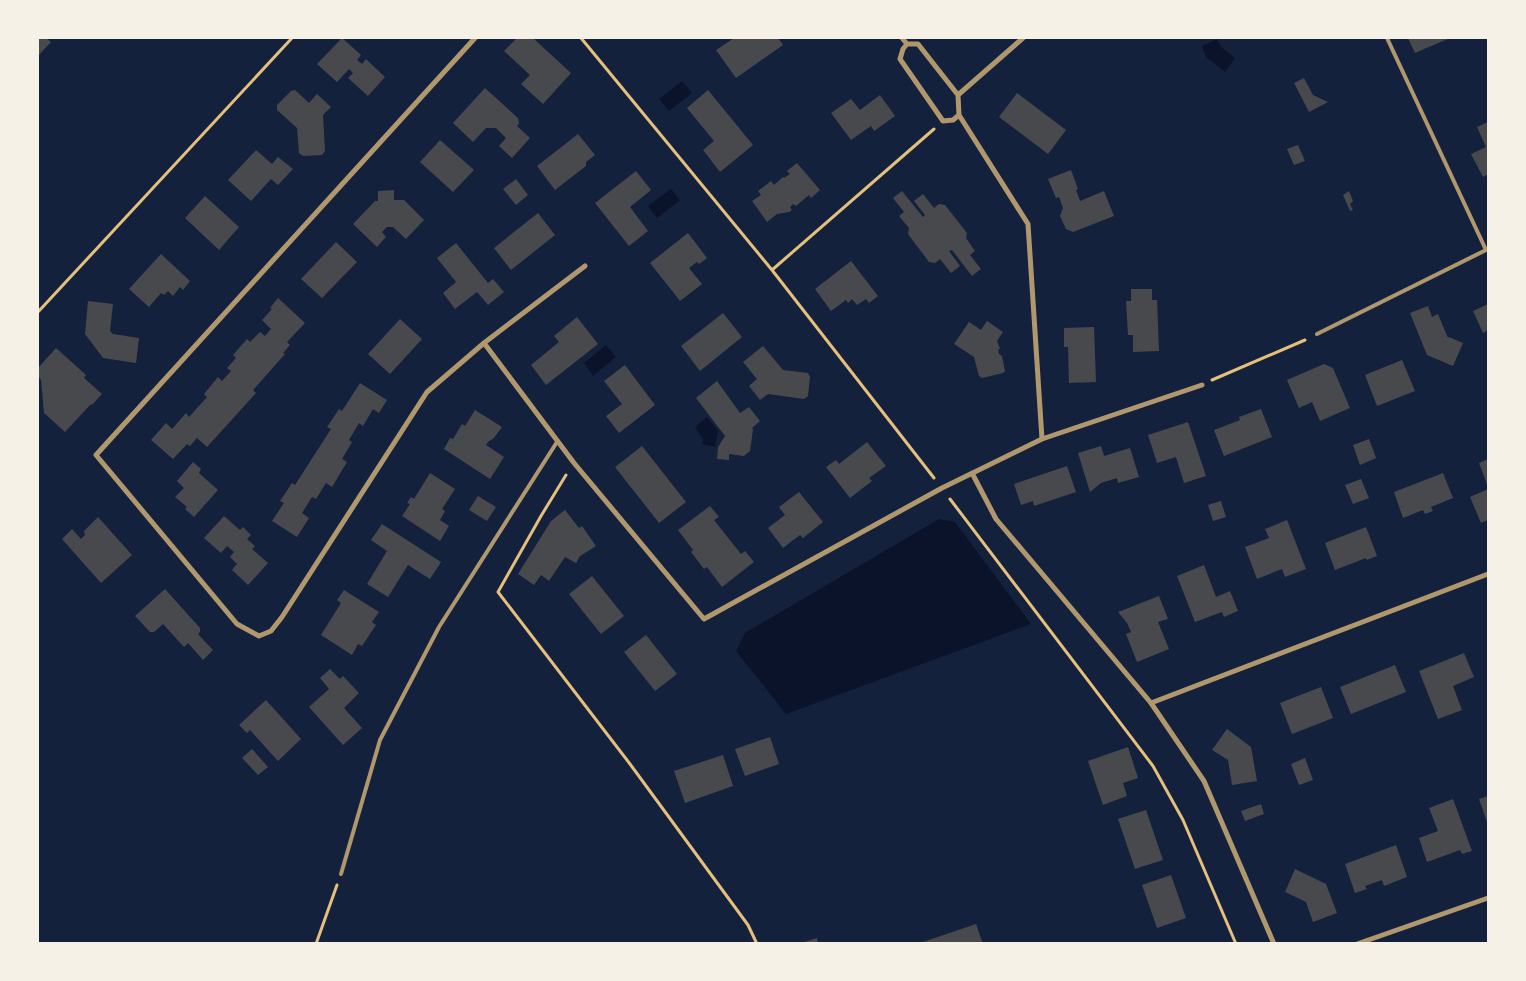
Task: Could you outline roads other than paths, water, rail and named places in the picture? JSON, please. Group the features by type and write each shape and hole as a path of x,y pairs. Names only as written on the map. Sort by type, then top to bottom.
{"street":[{"path":"475,38 96,455 237,624 259,636 271,631 282,618 427,392 484,343 585,266"},
{"path":"902,38 907,44"},
{"path":"958,95 1023,38"},
{"path":"907,44 918,44 958,95 959,115 1028,224 1042,439"},
{"path":"907,44 903,49 900,59 943,121 954,120 959,115"},
{"path":"484,343 557,442 704,619 942,488 1042,439 1202,385"},
{"path":"972,473 996,519 1151,704 1204,781 1274,944"},
{"path":"1151,704 1488,574"},
{"path":"1357,944 1488,898"}],"lane":[{"path":"1317,334 1487,250 1387,38"},
{"path":"341,874 380,740 439,627 557,442"}],"water":[{"path":"1217,39 1221,47 1235,58 1225,72 1206,57 1202,46"},
{"path":"682,81 692,93 669,111 659,99"},
{"path":"671,189 680,200 657,218 648,206"},
{"path":"606,345 616,357 593,376 584,363"},
{"path":"707,417 718,431 715,447 702,444 703,439 695,427"},
{"path":"939,519 955,522 1031,624 786,714 736,651 745,633"}]}
